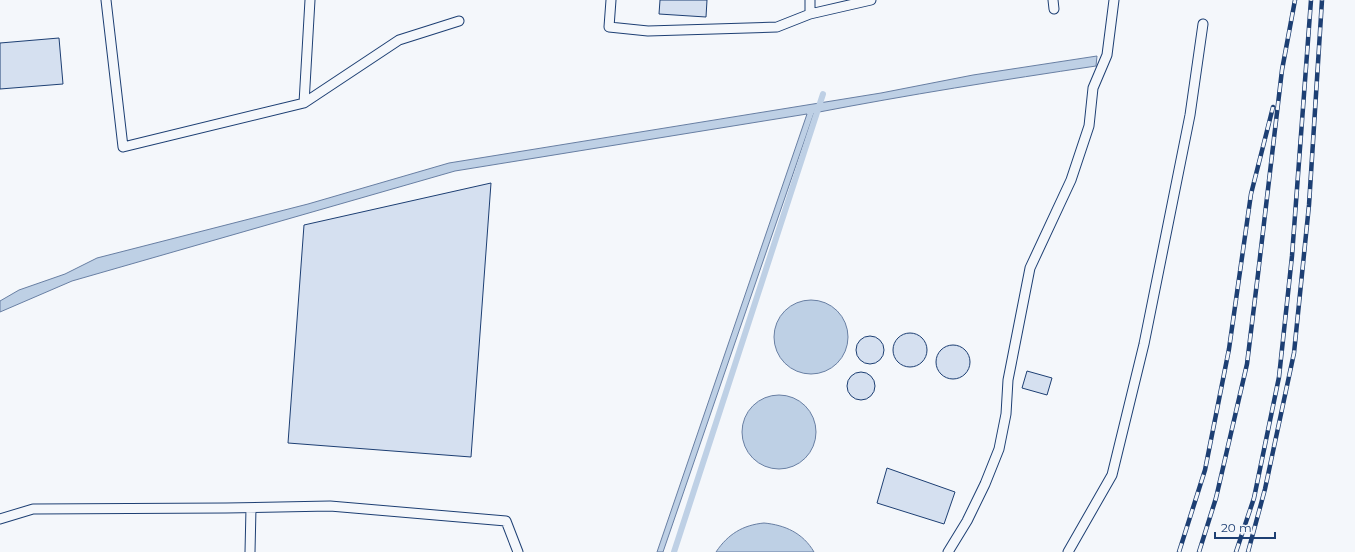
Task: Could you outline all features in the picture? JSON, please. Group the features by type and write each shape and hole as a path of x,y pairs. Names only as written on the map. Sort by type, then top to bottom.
{"lane":[{"path":"106,0 123,147 304,103 399,40 459,21"},
{"path":"304,103 310,0"},
{"path":"611,0 609,27 648,31 777,27 810,14 871,0"},
{"path":"810,0 810,14"},
{"path":"948,552 985,484 999,449 1006,414 1008,380 1030,268 1072,180 1089,126 1093,88 1107,55 1114,0"},
{"path":"1068,552 1112,475 1144,344 1190,116 1203,24"},
{"path":"0,519 33,509 252,508 330,506 506,520 518,552"},
{"path":"250,552 252,508"}],"water":[{"path":"1097,56 1096,66 955,88 814,113 663,552 657,552 807,114 455,171 72,281 0,312 0,301 19,290 65,274 97,258 308,204 449,163 881,93 973,75"},
{"path":"811,300 832,306 842,316 848,337 842,358 832,368 811,374 790,368 780,358 774,337 780,316 790,306"},
{"path":"779,395 800,401 810,411 816,432 810,453 800,463 779,469 758,463 748,453 742,432 748,411 758,401"},
{"path":"764,523 793,531 810,545 814,552 716,552 731,535 743,528"}],"building":[{"path":"660,0 707,0 706,17 659,14"},
{"path":"59,38 63,84 0,89 0,43"},
{"path":"491,183 471,457 288,443 304,225"},
{"path":"910,333 922,338 927,350 922,362 910,367 898,362 893,350 898,338"},
{"path":"870,336 880,340 884,350 880,360 870,364 860,360 856,350 860,340"},
{"path":"950,345 956,345 960,346 967,352 970,362 969,369 963,376 956,379 950,379 946,378 939,372 936,365 936,359 937,355 943,348"},
{"path":"1027,371 1052,378 1047,395 1022,388"},
{"path":"861,372 871,376 875,386 871,396 861,400 851,396 847,386 851,376"},
{"path":"887,468 955,492 944,524 877,503"}],"waterway":[{"path":"674,552 823,94"}],"railway":[{"path":"1199,552 1216,498 1247,364 1282,70 1295,0"},
{"path":"1236,552 1254,498 1279,377 1292,256 1311,0"},
{"path":"1248,552 1265,489 1294,353 1309,205 1322,0"},
{"path":"1179,552 1205,470 1229,349 1251,194 1273,107"}]}
